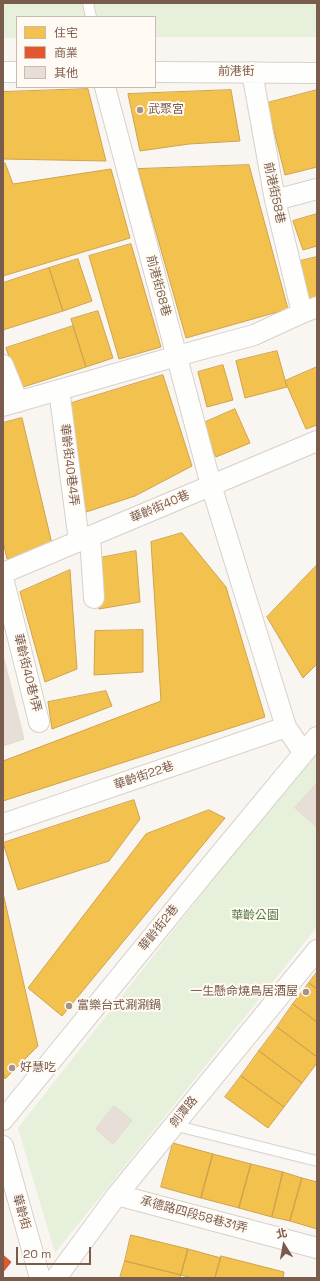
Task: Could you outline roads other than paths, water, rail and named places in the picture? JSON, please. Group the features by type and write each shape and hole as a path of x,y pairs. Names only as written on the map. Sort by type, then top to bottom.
{"street":[{"path":"3,72 16,72"},
{"name":"前港街","path":"156,72 317,73"},
{"name":"前港街58巷","path":"252,72 275,200 310,310"},
{"name":"前港街68巷","path":"105,88 211,486 286,727 303,752"},
{"path":"275,200 317,189"},
{"path":"3,365 11,404 254,335 310,310"},
{"name":"華齡街40巷4弄","path":"59,390 94,598"},
{"name":"華齡街40巷","path":"3,573 317,440"},
{"name":"華齡街40巷1弄","path":"3,578 39,722"},
{"name":"華齡街22巷","path":"3,824 286,727"},
{"name":"華齡街2巷","path":"3,1120 303,752 317,737"},
{"name":"劍潭路","path":"56,1278 117,1195 172,1125 317,950"},
{"name":"華齡街","path":"3,1146 40,1278"},
{"name":"承德路四段58巷31弄","path":"117,1195 317,1248"}],"lane":[{"path":"88,3 91,16"},
{"path":"172,1125 317,1161"}],"place":[{"name":"武聚宮","path":"140,110"},
{"name":"一生懸命燒鳥居酒屋","path":"306,992"},
{"name":"富樂台式涮涮鍋","path":"69,1006"},
{"name":"好慧吃","path":"12,1068"}],"park label":[{"name":"華齡公園","path":"255,916"}]}
